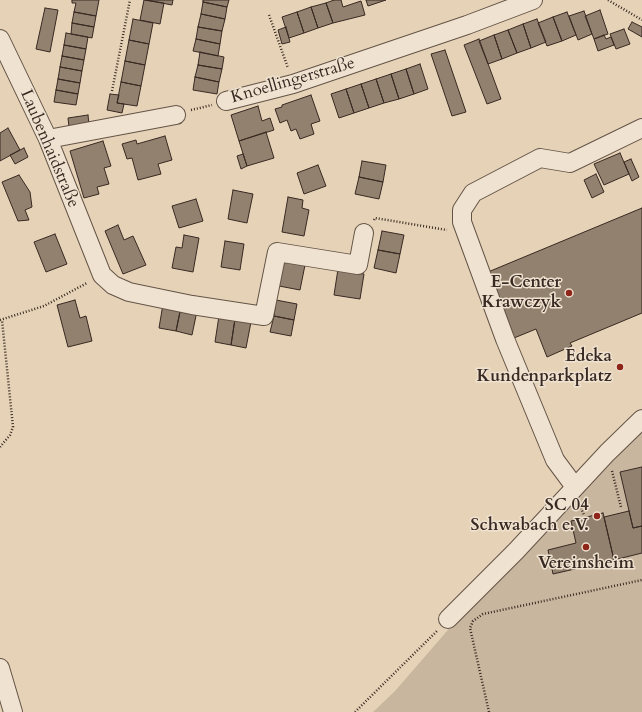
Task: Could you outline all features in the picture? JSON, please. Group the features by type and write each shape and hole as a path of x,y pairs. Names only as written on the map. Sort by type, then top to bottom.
{"street":[{"name":"Knoellingerstraße","path":"226,101 293,84 467,25 533,0"},
{"name":"Laubenhaidstraße","path":"0,39 5,63 48,139 99,267"},
{"path":"48,139 176,115"},
{"path":"575,487 555,460 506,339 466,233 462,222 462,210 473,194 540,158 570,163 642,128"},
{"path":"99,267 113,285 129,292 192,305 264,316 277,252 358,265 364,233"},
{"path":"448,619 516,551 607,453 642,419"},
{"path":"0,668 13,712"}],"path":[{"path":"112,91 130,0"},
{"path":"608,0 642,20"},
{"path":"269,15 293,84"},
{"name":"Knoellingerstraße","path":"176,115 226,101"},
{"path":"364,233 375,218 466,233"},
{"path":"0,446 10,435 13,427 1,320 44,306 99,267"},
{"path":"607,453 621,507"},
{"path":"489,712 470,628 473,621 483,614 642,580"},
{"path":"355,712 448,619"}],"shaded area":[{"name":"SC 04 Schwabach e.V.","path":"642,425 642,712 373,712 395,691 499,571"}],"building":[{"path":"72,0 99,0 96,16 74,12 76,3 72,3"},
{"path":"144,0 164,3 160,24 140,20"},
{"path":"146,0 173,0 172,5"},
{"path":"203,0 229,0 227,7 203,2"},
{"path":"334,0 341,0 343,7 361,1 365,15 333,23 326,3"},
{"path":"366,0 386,0 368,6"},
{"path":"203,2 227,7 225,19 201,14"},
{"path":"326,3 333,23 318,28 311,7"},
{"path":"311,7 318,28 304,33 297,12"},
{"path":"45,8 58,10 50,52 36,49"},
{"path":"600,10 608,34 594,39 585,16"},
{"path":"584,11 592,34 578,40 569,16"},
{"path":"74,12 96,16 94,27 72,23"},
{"path":"297,12 304,33 289,38 282,17"},
{"path":"567,12 576,35 562,41 553,17"},
{"path":"201,14 225,19 222,31 198,27"},
{"path":"553,17 562,41 547,46 538,23"},
{"path":"133,19 153,23 149,44 129,40"},
{"path":"537,19 546,42 531,48 523,24"},
{"path":"632,22 642,27 642,37 628,29"},
{"path":"72,23 94,27 92,38 71,34"},
{"path":"523,24 531,48 517,53 508,30"},
{"path":"198,27 222,31 220,44 196,39"},
{"path":"286,27 290,42 282,44 278,30"},
{"path":"624,29 630,44 616,49 610,34"},
{"path":"508,30 517,53 502,59 494,35"},
{"path":"66,33 88,37 86,49 64,45"},
{"path":"494,35 502,59 488,64 479,41"},
{"path":"604,35 606,39 611,37 614,45 598,51 594,39"},
{"path":"196,39 220,44 218,56 193,51"},
{"path":"479,39 501,99 487,104 464,45"},
{"path":"129,40 149,44 145,65 125,61"},
{"path":"64,45 86,49 84,60 62,56"},
{"path":"445,50 466,112 452,116 431,54"},
{"path":"200,52 224,57 222,69 198,65"},
{"path":"62,56 84,60 82,71 60,67"},
{"path":"125,61 145,65 141,86 121,82"},
{"path":"420,64 428,89 414,94 406,69"},
{"path":"198,65 222,69 219,82 195,77"},
{"path":"60,67 82,71 80,83 58,79"},
{"path":"406,69 414,94 399,99 391,74"},
{"path":"391,74 399,99 384,103 376,79"},
{"path":"195,77 219,82 217,94 193,90"},
{"path":"58,79 80,83 78,94 56,90"},
{"path":"376,79 384,103 369,108 361,84"},
{"path":"121,82 141,86 137,106 117,103"},
{"path":"361,84 369,108 354,113 346,89"},
{"path":"346,89 354,113 339,118 331,94"},
{"path":"56,90 78,94 76,105 54,102"},
{"path":"110,94 119,95 117,103 124,104 122,113 107,110"},
{"path":"311,95 320,121 311,124 314,134 300,139 296,129 291,131 287,120 280,123 275,109"},
{"path":"258,106 262,121 270,118 274,130 239,141 231,115"},
{"path":"88,115 89,125 69,127 68,118"},
{"path":"8,128 20,150 0,161 0,133"},
{"path":"266,132 274,158 247,166 239,141"},
{"path":"165,136 172,160 158,164 161,174 138,180 132,158 127,159 122,144 136,140 137,144"},
{"path":"103,141 111,166 104,168 109,184 97,187 99,194 84,198 70,151"},
{"path":"24,148 28,157 15,164 10,155"},
{"path":"620,153 629,174 604,185 594,164"},
{"path":"243,154 247,166 241,169 237,156"},
{"path":"631,159 639,177 632,181 624,162"},
{"path":"362,161 386,165 383,182 359,177"},
{"path":"318,165 326,186 304,194 297,173"},
{"path":"596,174 604,192 592,198 584,180"},
{"path":"19,175 30,192 32,207 25,210 29,220 18,221 2,182"},
{"path":"359,177 383,182 379,199 355,194"},
{"path":"233,190 253,194 247,223 228,219"},
{"path":"288,197 303,200 302,208 309,210 304,236 282,232"},
{"path":"196,199 203,221 179,228 172,206"},
{"name":"E-Center Krawczyk","path":"642,208 642,313 570,343 572,346 547,357 536,329 514,338 488,272"},
{"path":"118,225 124,240 133,236 146,265 123,274 105,231"},
{"path":"382,231 404,235 400,254 378,250"},
{"path":"55,234 67,264 46,272 34,242"},
{"path":"184,235 199,238 193,272 172,268 176,247 182,248"},
{"path":"225,241 244,244 240,270 221,267"},
{"path":"378,250 400,254 396,273 374,268"},
{"path":"284,261 305,265 300,290 279,286"},
{"path":"338,269 364,274 360,299 334,295"},
{"path":"75,300 80,318 86,316 92,341 68,347 57,305"},
{"path":"276,300 297,304 294,320 274,316"},
{"path":"163,304 181,307 176,331 159,328"},
{"path":"181,307 197,311 192,335 176,331"},
{"path":"219,316 235,319 231,345 215,342"},
{"path":"274,316 294,320 291,336 270,332"},
{"path":"235,319 251,322 246,348 231,345"},
{"path":"642,467 642,526 633,528 620,472"},
{"path":"629,511 633,528 642,526 642,553 614,560 604,517"},
{"name":"Vereinsheim","path":"603,513 614,560 553,574 548,550 576,543 571,521"}],"place":[{"name":"E-Center Krawczyk","path":"569,293"},
{"name":"Edeka Kundenparkplatz","path":"620,367"},
{"name":"SC 04 Schwabach e.V.","path":"597,516"},
{"name":"Vereinsheim","path":"586,547"}]}
